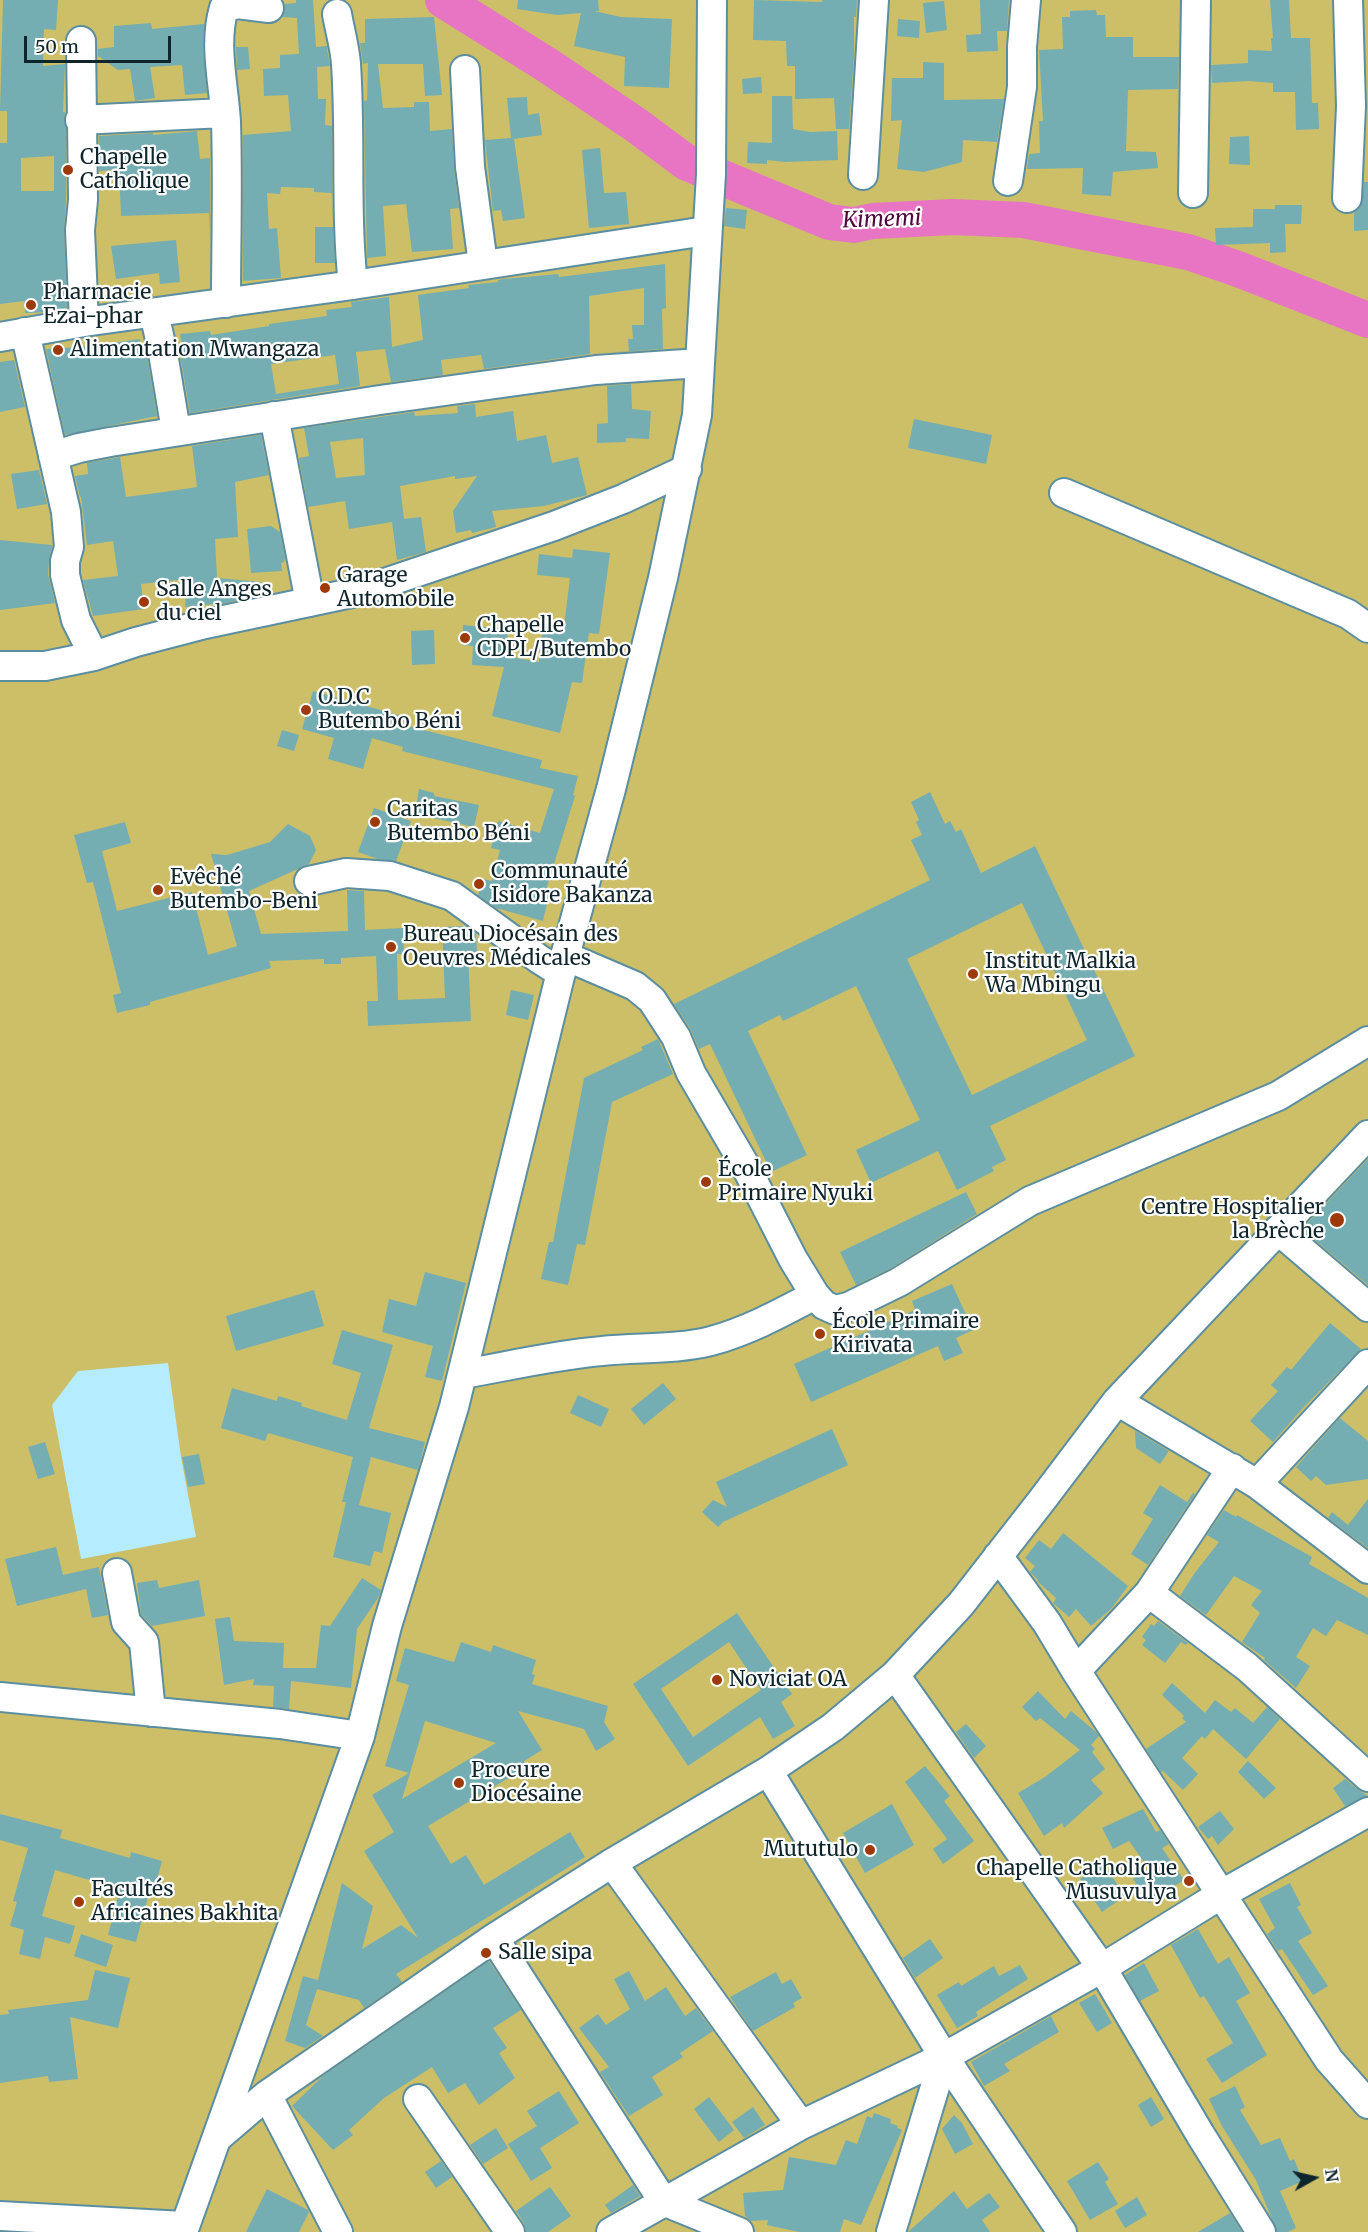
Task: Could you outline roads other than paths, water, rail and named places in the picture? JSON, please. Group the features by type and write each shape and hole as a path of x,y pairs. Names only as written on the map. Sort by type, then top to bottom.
{"street":[{"path":"0,2216 184,2229 360,1736 387,1626 463,1374 563,964 637,685 687,469 697,415 706,231 710,196 712,0 707,0"},
{"path":"863,175 874,0"},
{"path":"1008,181 1022,87 1022,47 1026,0"},
{"path":"1193,193 1196,0"},
{"path":"1347,198 1351,106 1348,0"},
{"path":"226,303 224,113 220,21 224,8 237,4 268,8"},
{"path":"337,14 346,63 348,218 354,285"},
{"path":"81,41 80,120 83,200 81,230 84,322"},
{"path":"465,70 471,168 483,264"},
{"path":"80,120 224,113"},
{"path":"94,656 76,620 64,575 69,547 66,512 53,456 13,335 84,322 354,285 706,231"},
{"path":"154,313 164,353 176,431"},
{"path":"53,456 79,448 274,416 596,370 700,363"},
{"path":"274,416 310,602"},
{"path":"0,666 45,666 94,656 136,642 205,624 361,591 514,540 623,499 687,469"},
{"path":"1064,492 1348,614 1368,628"},
{"path":"309,881 346,873 390,876 452,896 539,959 634,986 652,1000 675,1037 691,1073 746,1167 792,1259 815,1295 824,1305 835,1310 848,1307 899,1282 1030,1201 1278,1096 1368,1041"},
{"path":"217,2138 267,2095 494,1938 612,1863 768,1771 833,1727 895,1676 961,1604 1117,1401 1368,1135"},
{"path":"1278,1230 1368,1307"},
{"path":"463,1374 555,1356 627,1348 676,1347 710,1341 748,1329 815,1295"},
{"path":"1257,1484 1368,1364"},
{"path":"1117,1401 1257,1484 1368,1569"},
{"path":"1076,1671 1149,1593 1232,1468"},
{"path":"998,1556 1047,1623 1329,2060 1368,2104"},
{"path":"117,1573 126,1622 144,1642 151,1712"},
{"path":"1149,1593 1247,1667 1368,1777"},
{"path":"895,1676 1102,1968 1261,2232"},
{"path":"0,1697 280,1724 360,1736"},
{"path":"768,1771 944,2057 1062,2232"},
{"path":"610,2232 801,2125 944,2057 1102,1968 1222,1894 1368,1812"},
{"path":"612,1863 801,2125"},
{"path":"494,1938 663,2201 739,2232"},
{"path":"891,2232 944,2057"},
{"path":"267,2095 338,2232"},
{"path":"418,2099 510,2232"}],"waterway":[{"name":"Kimemi","path":"443,0 547,65 636,125 687,163 829,222 854,225 873,221 953,217 1023,220 1188,252 1368,320"}],"place":[{"name":"Chapelle Catholique","path":"68,170"},
{"name":"Pharmacie Ezai-phar","path":"31,305"},
{"name":"Alimentation Mwangaza","path":"58,350"},
{"name":"Garage Automobile","path":"325,588"},
{"name":"Salle Anges du ciel","path":"144,602"},
{"name":"Chapelle CDPL/Butembo","path":"465,638"},
{"name":"O.D.C Butembo Béni","path":"306,710"},
{"name":"Caritas Butembo Béni","path":"375,822"},
{"name":"Communauté Isidore Bakanza","path":"479,884"},
{"name":"Evêché Butembo-Beni","path":"158,890"},
{"name":"Bureau Diocésain des Oeuvres Médicales","path":"391,947"},
{"name":"Institut Malkia Wa Mbingu","path":"973,974"},
{"name":"École Primaire Nyuki","path":"706,1182"},
{"name":"Centre Hospitalier la Brèche","path":"1337,1220"},
{"name":"École Primaire Kirivata","path":"820,1334"},
{"name":"Noviciat OA","path":"717,1680"},
{"name":"Procure Diocésaine","path":"459,1783"},
{"name":"Mututulo","path":"870,1850"},
{"name":"Chapelle Catholique Musuvulya","path":"1189,1881"},
{"name":"Facultés Africaines Bakhita","path":"79,1902"},
{"name":"Salle sipa","path":"486,1953"}]}
